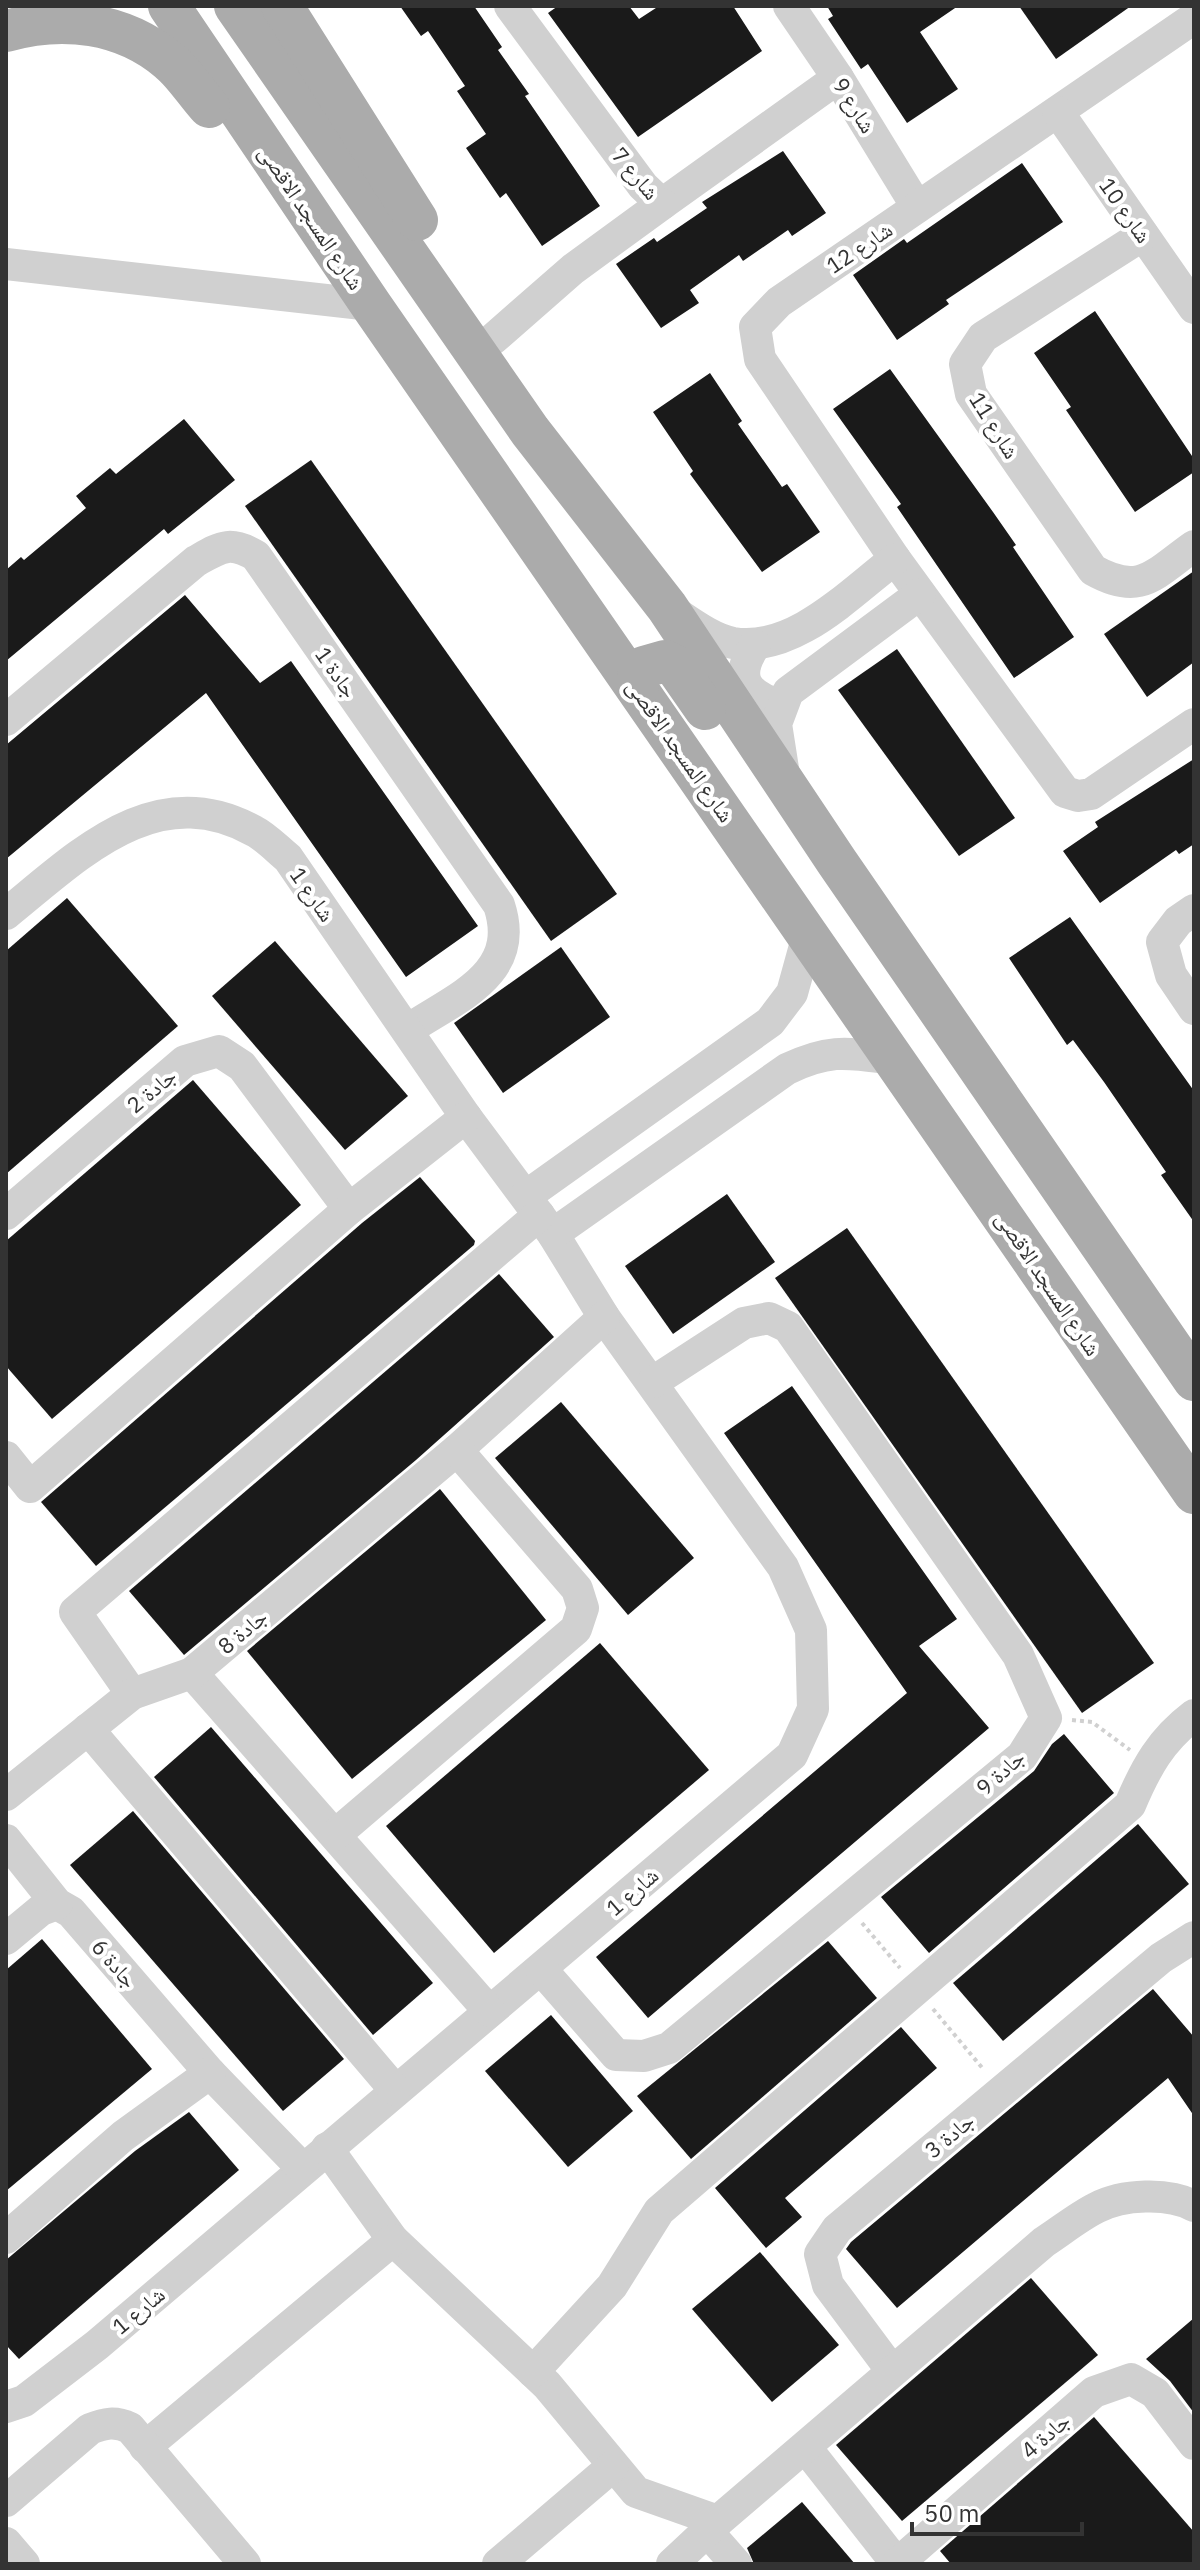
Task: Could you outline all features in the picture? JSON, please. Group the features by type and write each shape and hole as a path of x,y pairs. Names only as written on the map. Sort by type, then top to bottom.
{"main road":[{"name":"شارع المسجد الاقصى","path":"169,6 371,305 1194,1493"},
{"path":"235,6 530,431 667,607 837,862 1194,1380"},
{"path":"282,6 493,339 513,375 530,431"},
{"path":"6,31 54,22 96,25 144,44 171,62 310,214"},
{"path":"638,688 638,676 644,667 665,661 675,666 797,839 837,862"}],"street":[{"name":"شارع 7","path":"510,6 643,186 662,204 838,78"},
{"name":"شارع 9","path":"789,6 838,78 917,207"},
{"name":"شارع 12","path":"1194,18 779,302 755,327 760,359 895,559 1065,792 1078,796 1091,794 1194,724"},
{"name":"شارع 10","path":"1058,112 1194,308"},
{"path":"493,339 573,269 662,204"},
{"name":"شارع 11","path":"1143,235 983,337 965,364 971,394 1093,570 1117,584 1144,581 1194,546"},
{"path":"6,264 371,305"},
{"name":"جادة 1","path":"6,720 196,561 219,548 238,545 256,556 499,905 506,927 504,951 489,974 409,1029"},
{"path":"667,607 729,642 755,645 772,641 813,621 895,559"},
{"path":"787,785 777,747 776,724 788,692 920,594"},
{"path":"755,645 743,663 746,684 757,699 782,706"},
{"name":"شارع 1","path":"6,914 99,839 138,821 180,812 216,815 256,831 288,858 409,1029 466,1117 539,1215 604,1317 783,1567 811,1630 813,1709 792,1755 97,2345 24,2401 6,2407"},
{"path":"1194,910 1178,921 1162,942 1171,975 1194,1009"},
{"path":"132,1694 75,1612 770,1022 792,993 808,935"},
{"name":"جادة 2","path":"6,1214 185,1061 219,1051 242,1066 349,1209"},
{"path":"539,1215 787,1069 817,1055 830,1053 895,1059"},
{"path":"6,1457 18,1496 349,1209 466,1117"},
{"name":"جادة 8","path":"192,1673 457,1450 604,1317"},
{"path":"653,1382 744,1323 769,1318 788,1327 1018,1655 1046,1718"},
{"path":"335,1835 576,1629 583,1608 577,1589 457,1450"},
{"path":"6,1795 132,1694 192,1673 489,2011"},
{"path":"533,2372 612,2286 659,2211 1130,1805 1148,1763 1170,1733 1194,1715"},
{"name":"جادة 9","path":"541,1969 616,2055 644,2056 669,2048 1022,1756 1046,1718"},
{"path":"88,1729 395,2090"},
{"name":"جادة 6","path":"6,1840 57,1904 71,1912 210,2073 303,2169"},
{"path":"6,1939 41,1910 57,1904"},
{"name":"جادة 3","path":"892,2371 828,2285 820,2254 837,2229 1161,1958 1194,1937"},
{"path":"6,2238 123,2136 210,2073"},
{"path":"327,2148 393,2240 533,2372 636,2492 712,2526 736,2564"},
{"path":"672,2564 712,2526 1044,2242 1099,2206 1144,2197 1184,2200 1194,2206"},
{"path":"145,2447 393,2240"},
{"name":"جادة 4","path":"806,2448 897,2564 1094,2392 1131,2379 1155,2393 1194,2444"},
{"path":"6,2501 98,2426 119,2423 130,2428 245,2564"},
{"path":"498,2564 613,2466"},
{"path":"6,2543 24,2564"}],"path":[{"path":"1046,1718 1092,1722 1148,1763"}],"building":[{"path":"400,6 474,6 502,47 498,50 529,94 525,96 600,206 542,246 506,193 500,198 466,148 486,134 457,91 465,86 428,31 421,36"},
{"path":"558,6 629,6 639,19 659,6 733,6 762,51 638,137 548,13"},
{"path":"827,6 958,6 920,32 958,89 907,123 868,64 861,69 828,19 833,16"},
{"path":"1019,6 1131,6 1056,59"},
{"path":"783,151 826,213 792,236 788,230 743,261 739,255 690,290 699,303 661,328 616,264 654,238 657,242 707,208 702,202"},
{"path":"1022,163 1063,222 946,300 949,304 897,340 853,275 904,239 907,243"},
{"path":"1095,311 1194,459 1194,472 1135,512 1066,410 1071,407 1034,353"},
{"path":"890,369 1016,545 1013,547 1074,637 1014,678 897,507 901,504 833,409"},
{"path":"710,373 742,421 738,424 782,487 787,484 820,532 762,572 690,474 693,471 653,412"},
{"path":"184,419 235,480 168,534 164,529 6,661 6,570 21,557 24,560 86,508 76,496 110,468 116,474"},
{"path":"311,460 617,894 551,941 245,506"},
{"path":"1194,571 1194,662 1147,697 1104,634"},
{"path":"185,595 260,683 291,661 478,926 406,977 206,693 6,859 6,745"},
{"path":"897,649 1015,818 959,856 838,690"},
{"path":"1194,759 1194,844 1179,854 1176,850 1100,903 1063,851 1098,827 1095,822"},
{"path":"67,898 178,1026 6,1174 6,951"},
{"path":"1070,917 1194,1091 1194,1222 1161,1175 1166,1172 1104,1082 1073,1040 1067,1045 1009,958"},
{"path":"275,941 408,1096 345,1150 212,996"},
{"path":"561,947 610,1017 503,1093 454,1023"},
{"path":"193,1080 301,1205 52,1419 6,1366 6,1241"},
{"path":"420,1177 475,1241 474,1245 96,1566 41,1502 362,1223"},
{"path":"727,1194 775,1262 673,1334 625,1266"},
{"path":"847,1228 1154,1663 1082,1713 775,1278"},
{"path":"499,1274 554,1337 416,1460 184,1655 129,1591"},
{"path":"792,1386 957,1619 919,1646 989,1728 648,2018 596,1957 907,1693 724,1433"},
{"path":"561,1402 694,1558 628,1615 495,1458"},
{"path":"440,1489 546,1620 352,1779 247,1651"},
{"path":"600,1643 709,1770 494,1953 386,1826"},
{"path":"211,1727 433,1983 373,2035 154,1777"},
{"path":"1064,1734 1114,1793 929,1953 881,1897 1034,1771 1052,1744"},
{"path":"133,1811 344,2059 283,2111 70,1865"},
{"path":"1138,1824 1189,1884 1003,2041 953,1983"},
{"path":"42,1939 152,2069 6,2191 6,1970"},
{"path":"828,1941 877,1998 691,2159 637,2096"},
{"path":"1153,1989 1194,2037 1194,2116 1168,2078 897,2308 846,2249 851,2242"},
{"path":"551,2015 633,2111 568,2167 485,2071"},
{"path":"901,2027 937,2068 785,2198 802,2217 766,2248 715,2188"},
{"path":"189,2112 239,2170 19,2359 6,2345 6,2260 135,2151"},
{"path":"760,2252 839,2345 772,2402 692,2309"},
{"path":"1031,2278 1098,2355 902,2521 836,2445"},
{"path":"1194,2318 1194,2413 1170,2381 1146,2359"},
{"path":"1094,2417 1194,2532 1194,2564 951,2564 940,2551"},
{"path":"802,2502 855,2564 754,2564 747,2548"}]}
